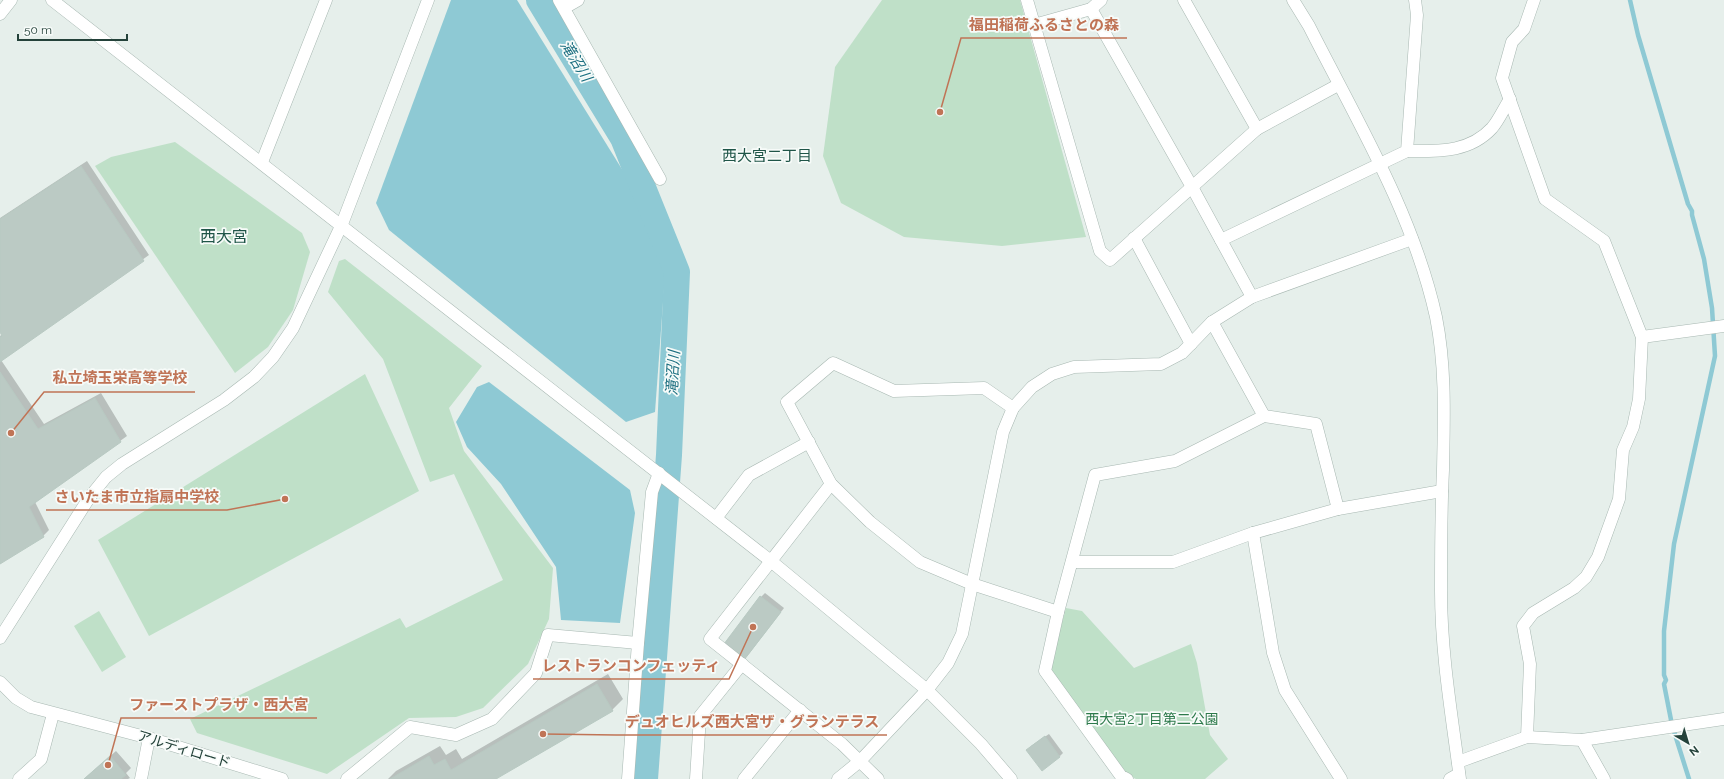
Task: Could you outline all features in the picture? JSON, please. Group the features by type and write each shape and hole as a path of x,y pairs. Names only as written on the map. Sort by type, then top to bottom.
{"street":[{"path":"0,14 11,0"},
{"path":"52,0 342,224 772,562 926,690 981,744 1011,779"},
{"path":"262,162 326,0"},
{"path":"0,638 89,498 106,477 122,464 224,400 254,377 273,357 293,328 342,224 428,0"},
{"path":"578,0 561,4 660,179"},
{"path":"1027,0 1100,251 1110,260 1257,129 1338,85"},
{"path":"1034,25 1091,9 1101,0"},
{"path":"1184,0 1257,129"},
{"path":"1293,0 1309,26 1380,166 1412,239 1427,282 1442,356 1444,408 1442,491 1442,636 1457,774 1526,737 1582,740 1724,719"},
{"path":"1407,151 1417,15 1415,0"},
{"path":"1526,737 1530,664 1523,626 1533,612 1574,588 1586,577 1598,557 1619,499 1623,450 1633,428 1639,399 1642,337 1604,241 1545,199 1502,78 1512,42 1524,29 1534,0"},
{"path":"1091,9 1192,186 1252,297"},
{"path":"1221,240 1380,166 1407,151 1458,149 1477,140 1492,128 1510,99"},
{"path":"1134,238 1191,344"},
{"path":"838,779 860,760 926,690 948,662 962,634 1003,432 1013,408 1032,387 1052,374 1074,366 1161,364 1182,353 1212,322 1252,297 1412,239"},
{"path":"1212,322 1264,416"},
{"path":"1642,337 1724,326"},
{"path":"1013,408 984,388 894,391 833,363 787,402 831,484 870,522 920,562 972,584 1058,612"},
{"path":"1127,779 1121,776 1045,672 1058,612 1095,475 1175,461 1264,416 1316,424 1338,509"},
{"path":"716,518 749,475 809,442"},
{"path":"628,779 638,643 652,492 660,474"},
{"path":"831,484 772,562 710,639 800,710 860,760 878,779"},
{"path":"1072,562 1173,562 1253,533 1338,509 1442,491"},
{"path":"1253,533 1273,652 1285,690 1341,779"},
{"path":"347,779 410,727 456,735 492,719 536,673 548,635 638,643"},
{"path":"703,779 696,779 700,716 742,664"},
{"name":"アルディロード","path":"0,682 16,698 31,707 149,738 282,779"},
{"path":"744,779 800,710"},
{"path":"18,779 41,759 53,714"},
{"path":"142,779 149,738"},
{"path":"1582,740 1604,779"}],"green space":[{"path":"882,0 1020,0 1086,237 1002,246 904,237 841,203 823,156 835,67"},
{"path":"175,142 302,233 310,252 293,310 268,347 235,373 95,166 111,157"},
{"path":"345,259 482,366 449,408 464,451 553,568 549,619 528,664 483,708 456,717 409,718 327,774 197,733 190,719 400,618 406,628 503,580 454,474 430,482 383,359 328,292 339,261"},
{"path":"365,374 419,491 149,636 98,540"},
{"name":"西大宮2丁目第二公園","path":"1066,608 1082,611 1134,668 1191,644 1197,663 1210,735 1228,759 1205,779 1136,779 1123,772 1049,670"},
{"path":"99,611 126,657 102,672 74,626"}],"water":[{"path":"451,0 517,0 638,195 665,275 655,412 626,422 389,230 376,203"},
{"path":"489,382 630,490 635,513 620,623 561,620 556,567 501,484 467,447 456,422 477,387"}],"building":[{"path":"81,166 144,261 0,362 0,337 2,336 0,332 0,219"},
{"path":"0,372 38,429 95,398 121,442 29,507 44,537 0,564"},
{"path":"760,596 781,612 744,660 724,644"},
{"path":"597,684 613,711 496,779 390,779 429,756 434,765 445,759 451,770"},
{"path":"1045,736 1060,757 1042,771 1026,750"},
{"path":"110,756 126,775 121,779 84,779"}],"waterway":[{"name":"滝沼川","path":"539,0 623,138 677,272 669,455 645,779"},
{"path":"1630,0 1638,35 1688,204 1692,211 1704,259 1712,308 1715,356 1674,544 1664,631 1664,675 1666,680 1664,684 1672,725 1689,779"}],"place":[{"name":"福田稲荷ふるさとの森","path":"940,112"},
{"name":"私立埼玉栄高等学校","path":"11,433"},
{"name":"さいたま市立指扇中学校","path":"285,499"},
{"name":"レストランコンフェッティ","path":"753,627"},
{"name":"デュオヒルズ西大宮ザ・グランテラス","path":"543,734"},
{"name":"ファーストプラザ・西大宮","path":"108,765"}],"district":[{"name":"西大宮二丁目","path":"767,156"},
{"name":"西大宮","path":"224,236"}]}
